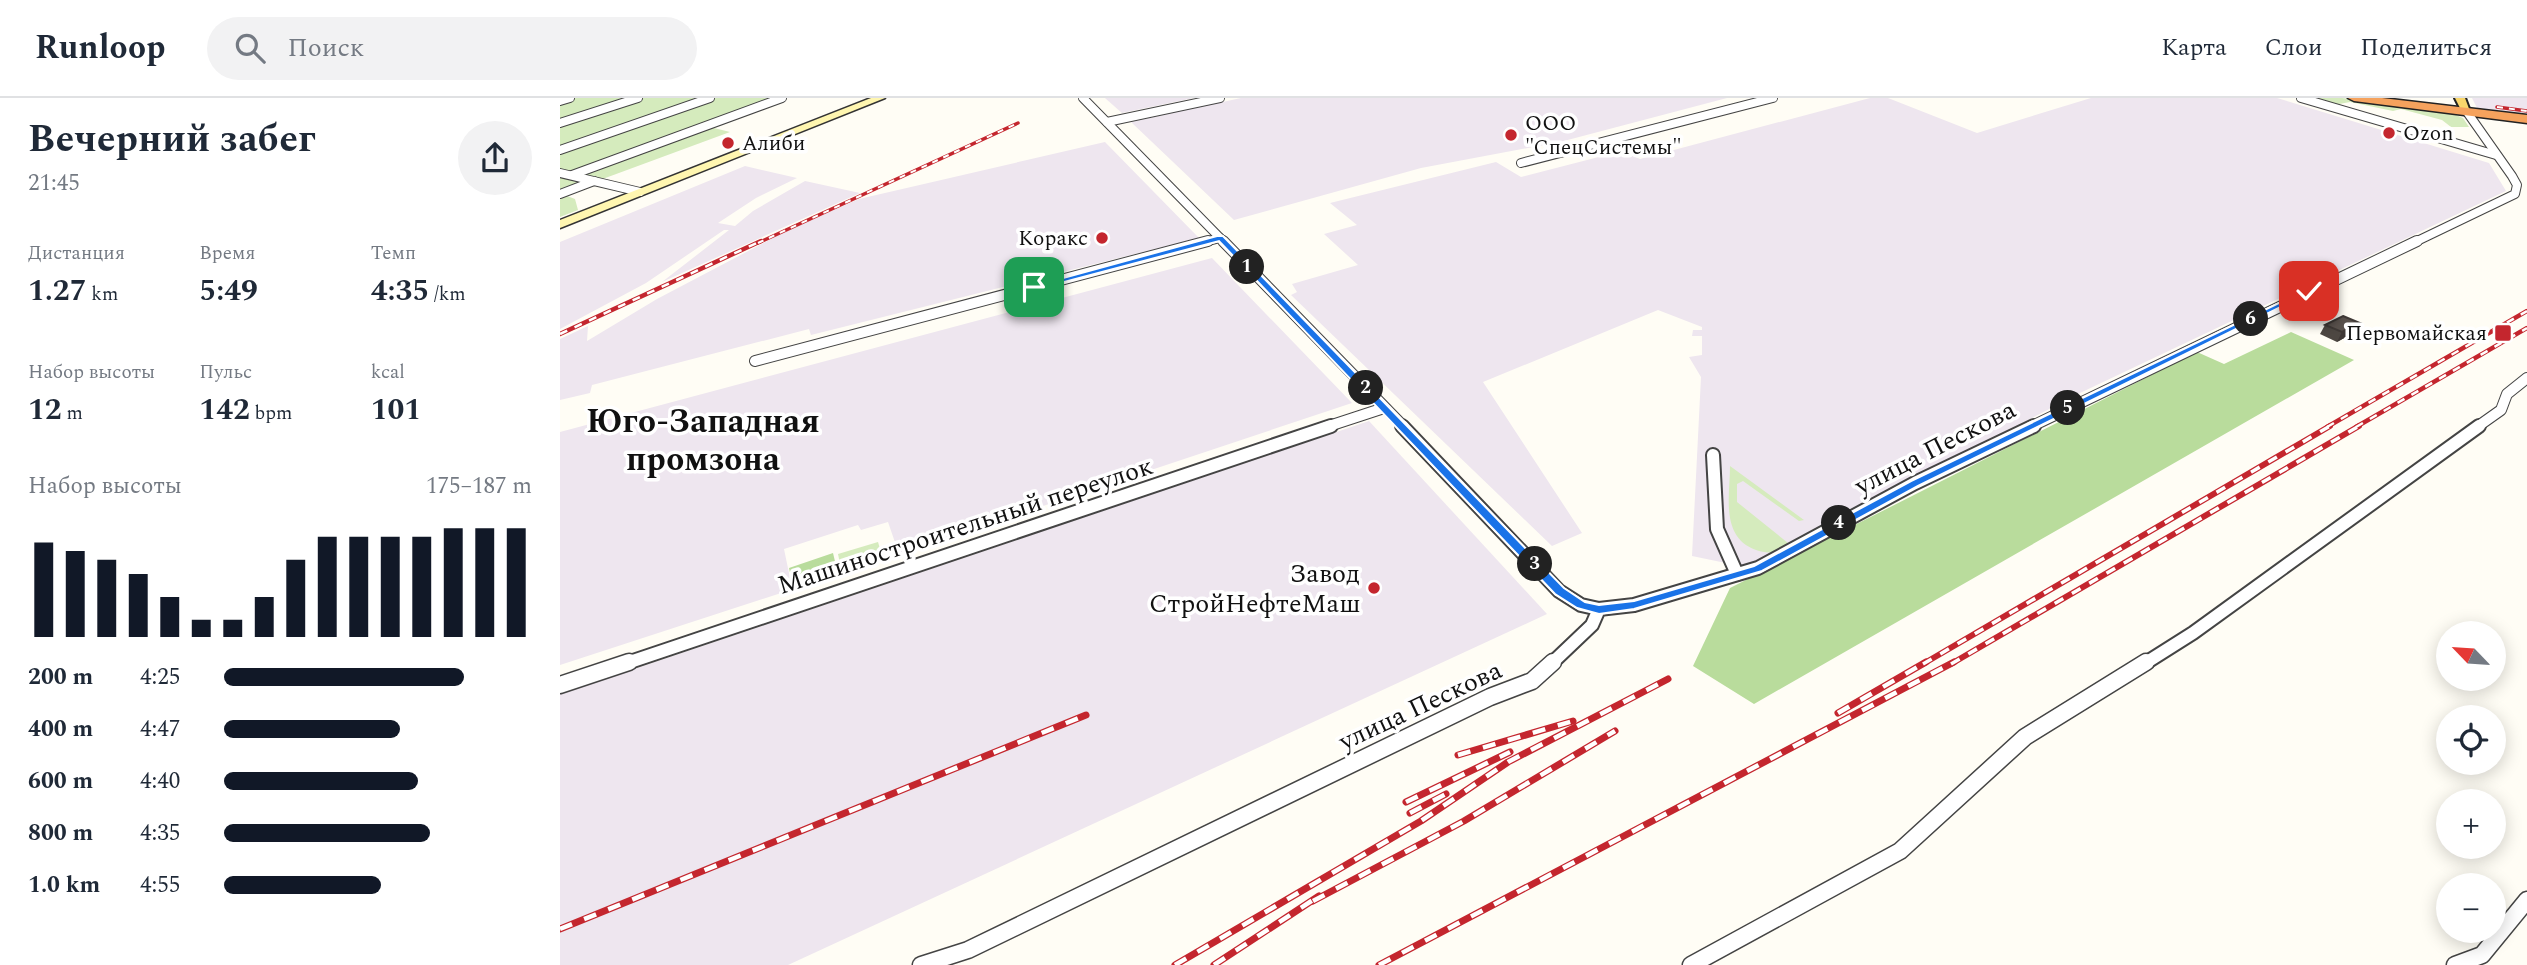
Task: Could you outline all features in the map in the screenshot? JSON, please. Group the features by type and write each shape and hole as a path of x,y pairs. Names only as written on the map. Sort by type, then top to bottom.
{"highway":[{"path":"2354,98 2464,107"},
{"path":"2373,98 2464,107 2527,118"}],"street":[{"path":"560,102 570,98"},
{"path":"560,123 638,98"},
{"path":"560,150 710,98"},
{"path":"572,175 782,98"},
{"path":"560,225 875,98"},
{"path":"1083,98 1559,591 1581,605 1599,609"},
{"path":"1107,122 1220,98"},
{"path":"1521,163 1773,98"},
{"path":"2301,98 2496,155"},
{"name":"улица Пескова","path":"920,965 968,950 1490,697 1532,681 1592,625 1599,609 1634,605 1758,568 1915,484 2091,397 2515,194 2517,185 2464,107"},
{"path":"560,173 640,192"},
{"path":"560,194 594,181"},
{"path":"755,361 1220,238"},
{"path":"1691,965 1900,851 2025,737 2193,633 2501,410 2507,394 2524,384"},
{"name":"Машиностроительный переулок","path":"560,685 1384,408"},
{"path":"1713,455 1713,520 1720,546 1737,574"},
{"path":"2455,965 2482,955 2527,900"}],"shaded area":[{"path":"1105,98 1194,98 1122,113"},
{"path":"1241,98 1727,98 1560,142 1421,168 1234,220 1131,122"},
{"path":"1870,98 1888,98 1977,133 2091,98 2277,98 2489,163 2506,191 2080,393 1745,567 1692,556 1701,377 1689,357 1702,355 1702,336 1692,336 1693,330 1702,330 1702,327 1658,310 1483,382 1582,533 1552,546 1291,295 1297,292 1292,284 1358,265 1324,234 1357,225 1330,203 1496,162 1521,177 1622,151 1640,159"},
{"path":"2472,98 2527,98 2527,114 2477,108"},
{"path":"1105,142 1199,238 811,335 809,329 592,385 590,393 560,400 560,339 588,326 587,341 657,299 792,228 859,199"},
{"path":"745,166 797,178 756,198 718,223 735,226 753,211 805,181 860,193 662,282 729,230 724,230 646,283 560,329 560,242"},
{"path":"1212,258 1352,403 899,554 888,522 861,530 858,525 784,549 790,578 822,568 824,579 560,665 560,432"},
{"path":"1369,421 1547,614 788,965 560,965 560,694"}],"green space":[{"path":"560,98 786,98 710,127 730,132 562,194 575,199 578,210 560,217"},
{"path":"2313,98 2342,98 2449,112 2463,118 2469,127 2451,127 2442,120 2401,109 2393,111 2350,102 2334,105"},
{"path":"2291,332 2354,360 1754,704 1693,666 1730,588 2197,352 2224,364"},
{"path":"1730,466 1804,520 1799,521 1743,481 1737,484 1737,502 1788,543 1789,547 1777,552 1760,551 1745,544 1737,536 1730,514"},
{"path":"878,542 883,559 842,573 838,554"},
{"path":"833,553 838,574 826,578 823,566 791,577 789,568"}],"building":[{"path":"2343,316 2360,323 2342,332 2325,325"}],"railway":[{"path":"2497,107 2527,111"},
{"path":"758,243 1018,123"},
{"path":"560,334 761,241"},
{"path":"2327,427 2527,311"},
{"path":"2356,427 2527,328"},
{"path":"1923,664 2330,426"},
{"path":"1951,664 2359,426"},
{"path":"1838,713 1926,662"},
{"path":"1379,965 1954,662"},
{"path":"1175,965 1421,821 1508,762 1668,679"},
{"path":"560,929 1086,715"},
{"path":"1458,755 1573,721"},
{"path":"1313,901 1464,821 1615,731"},
{"path":"1406,802 1510,752"},
{"path":"1410,813 1446,794"},
{"path":"1214,965 1319,896"}],"place":[{"name":"Ozon","path":"2389,133"},
{"name":"ООО \"СпецСистемы\"","path":"1511,135"},
{"name":"Алиби","path":"728,143"},
{"name":"Коракс","path":"1102,238"},
{"name":"Первомайская","path":"2503,333"},
{"name":"Завод СтройНефтеМаш","path":"1374,588"}],"district":[{"name":"Юго-Западная промзона","path":"703,439"}],"route":[{"path":"1034,287 1220,238 1559,591 1581,605 1599,609 1634,605 1758,568 1915,484 2309,291"}]}
